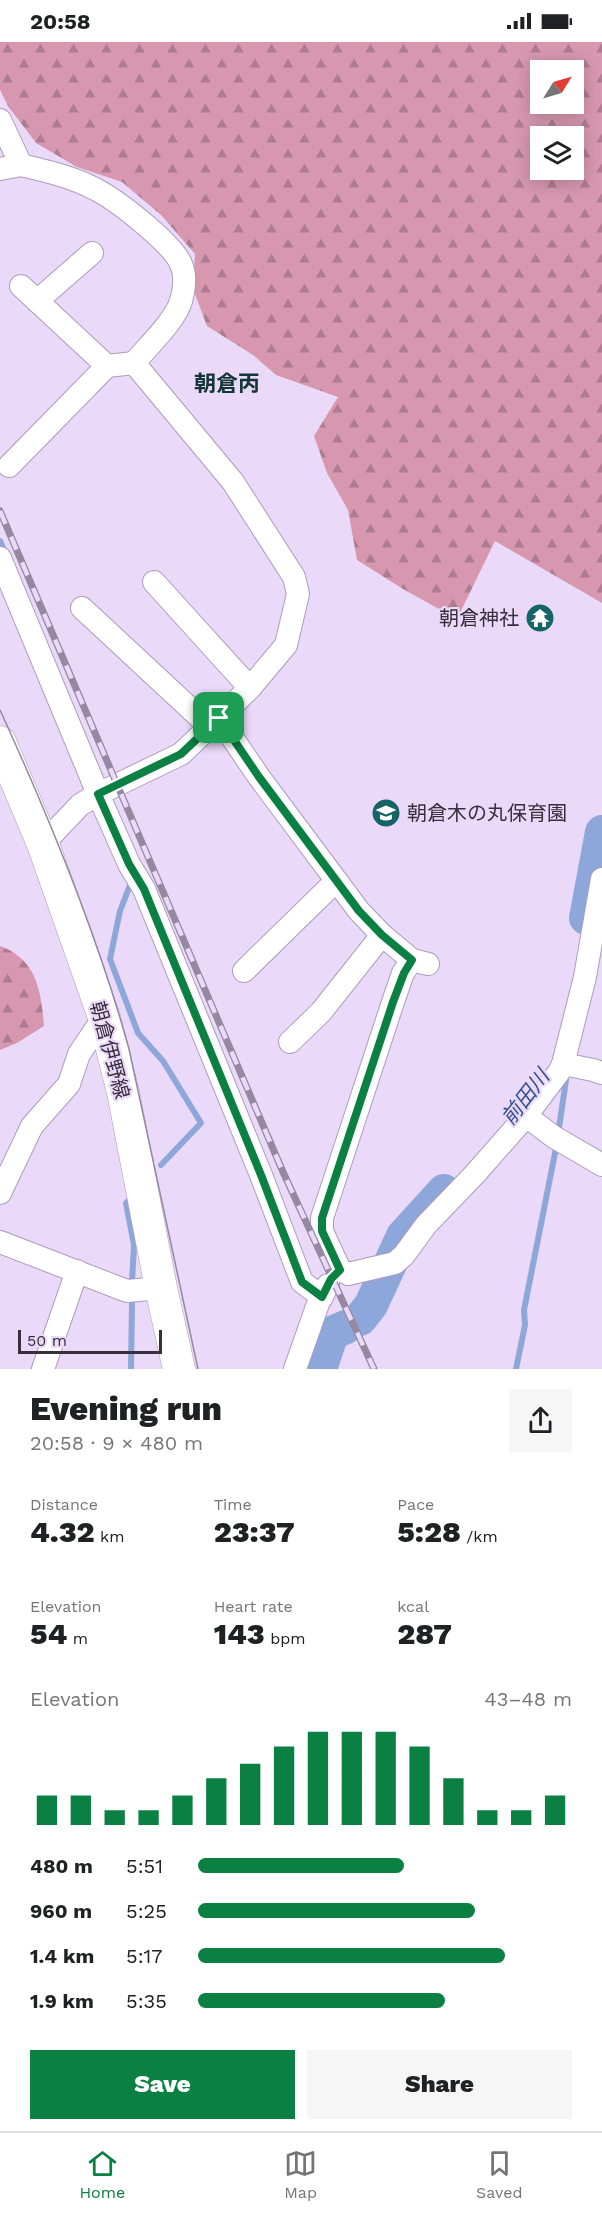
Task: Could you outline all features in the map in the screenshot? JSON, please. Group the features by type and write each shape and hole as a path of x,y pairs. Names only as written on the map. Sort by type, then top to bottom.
{"main road":[{"name":"朝倉伊野線","path":"0,742 43,844 104,1017 123,1092 179,1369"}],"street":[{"path":"0,120 10,167 59,175 94,188 117,202 172,251 181,264 184,277 180,303 174,315 135,363 107,366 9,466"},
{"path":"92,253 29,293 107,366"},
{"path":"43,844 80,805 181,754 215,723 250,688 286,645 298,594 294,578 233,482 135,363"},
{"path":"0,558 104,791 129,864 144,889 261,1175 302,1282 322,1297"},
{"path":"154,582 250,688"},
{"path":"82,608 215,723 259,777 359,911 382,935 420,962 404,973 322,1218 322,1231 340,1270 348,1274 390,1263 404,1255 426,1225 526,1116 563,1064 585,977 602,879"},
{"path":"244,971 336,881"},
{"path":"290,1041 321,1012 382,935"},
{"path":"0,1193 32,1126 69,1084 79,1054 104,1017"},
{"path":"563,1064 599,1070"},
{"path":"526,1116 554,1137 602,1165"},
{"path":"0,1242 127,1291 161,1288"},
{"path":"295,1369 322,1297 331,1279 340,1270"},
{"path":"43,1369 77,1272"}],"green space":[{"path":"0,42 602,42 602,603 495,541 457,619 357,560 348,510 327,473 314,436 338,397 276,375 253,355 207,326 193,289 195,254 161,215 122,182 77,167 36,143 8,106 0,90"},
{"path":"0,946 22,959 35,978 39,989 44,1026 17,1043 0,1050"}],"waterway":[{"path":"0,541 5,553"},
{"name":"前田川","path":"586,918 602,832"},
{"path":"132,880 120,911 110,959 138,1033 163,1061 201,1123 161,1165"},
{"path":"559,1128 566,1080"},
{"path":"516,1369 525,1325 524,1310 556,1148"},
{"name":"前田川","path":"360,1319 371,1305 403,1236 444,1191"},
{"path":"130,1199 126,1203 134,1245 132,1282"},
{"path":"131,1369 132,1303"},
{"name":"前田川","path":"320,1369 332,1333 346,1327"}],"tram line":[{"path":"0,710 71,877 102,962 129,1049 198,1369"}],"railway":[{"path":"0,511 283,1172 374,1369"}],"place":[{"name":"朝倉神社","path":"540,618"},
{"name":"朝倉木の丸保育園","path":"386,813"}],"district":[{"name":"朝倉丙","path":"227,383"}],"route":[{"path":"219,718 259,777 359,911 382,935 412,960 404,973 393,1002 322,1218 322,1231 340,1270 331,1279 322,1297 302,1282 261,1175 144,889 129,864 98,794 181,754 219,718"}]}
